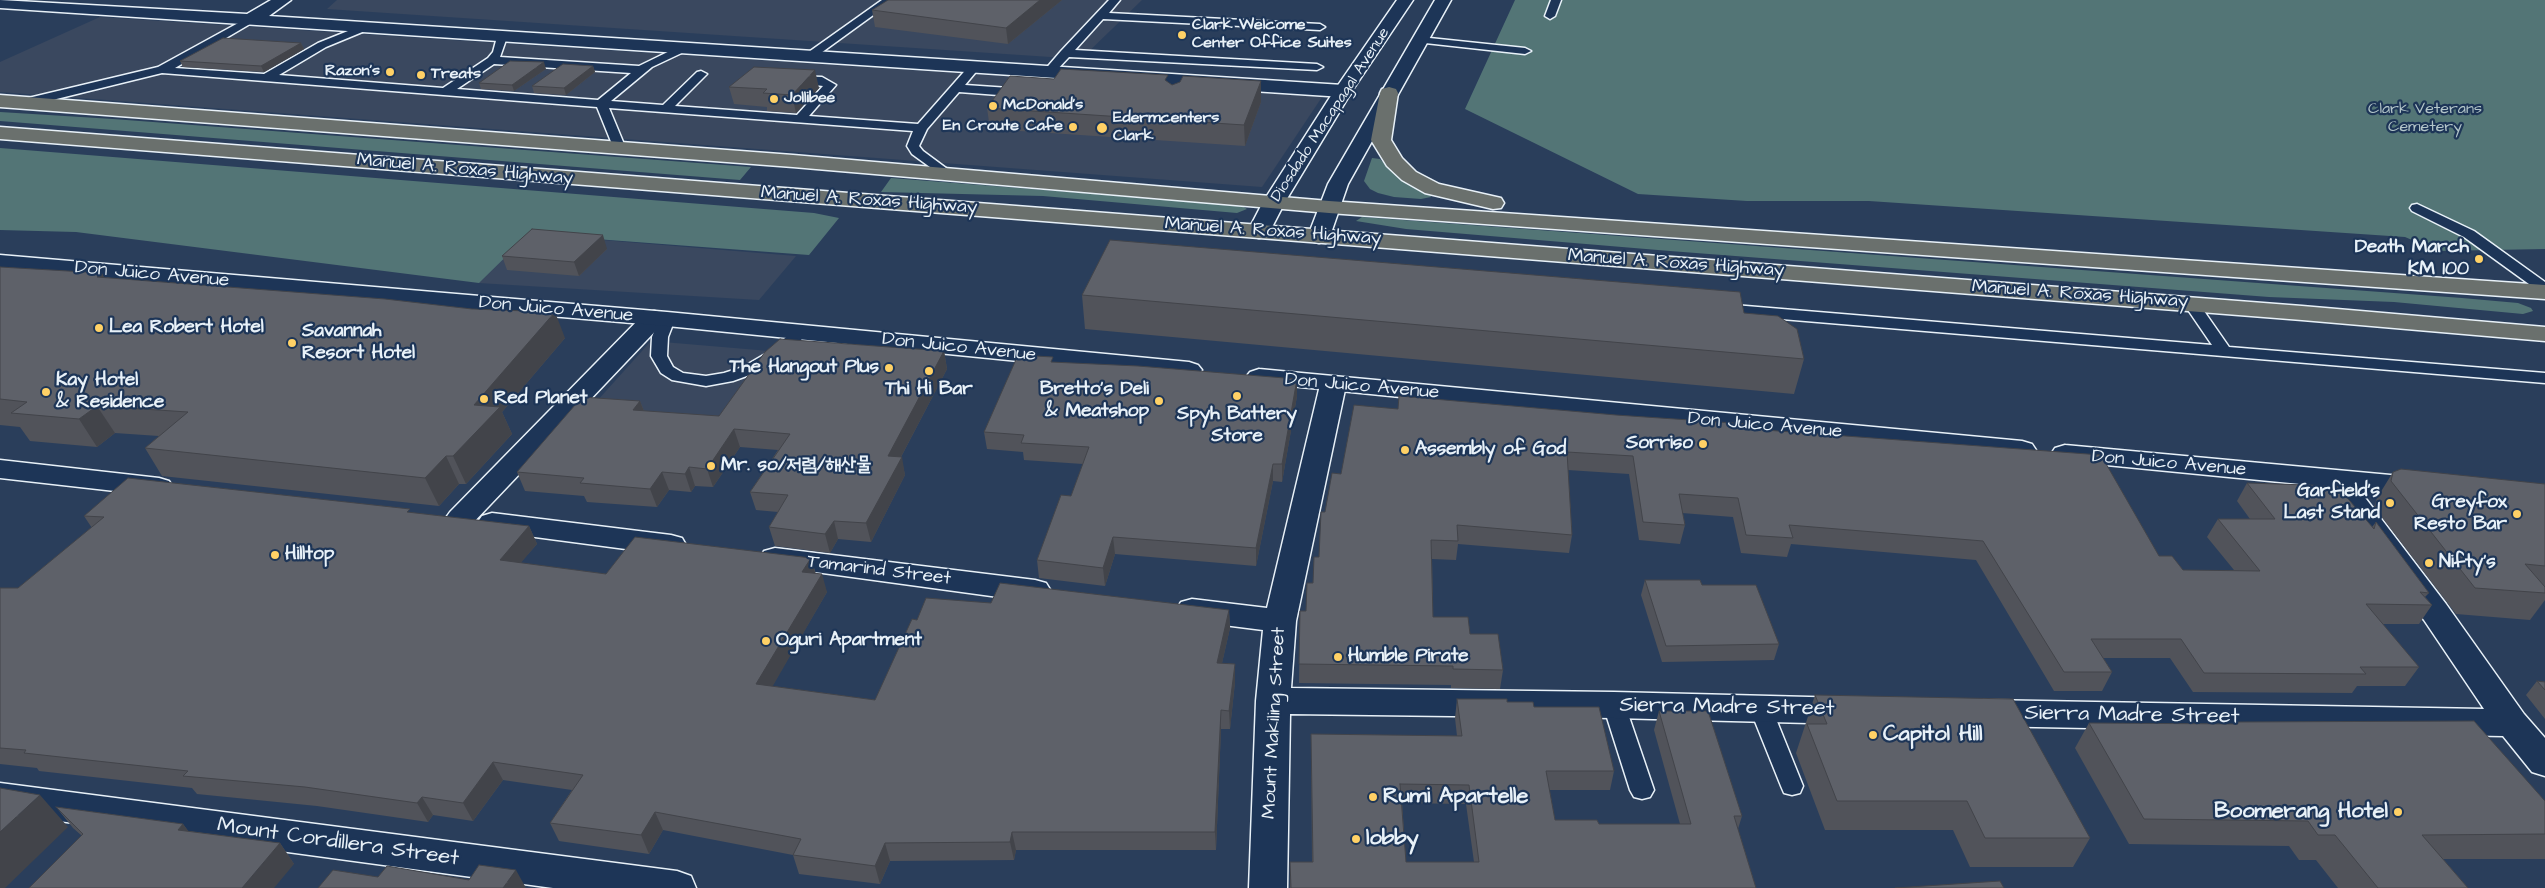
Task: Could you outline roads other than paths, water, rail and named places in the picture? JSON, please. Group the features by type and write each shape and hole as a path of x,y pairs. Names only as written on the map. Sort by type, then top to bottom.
{"main road":[{"path":"1389,93 1381,140 1394,162 1409,176 1432,189 1462,198 1607,225"},
{"name":"Manuel A. Roxas Highway","path":"0,102 945,174 1328,207 2545,290"},
{"name":"Manuel A. Roxas Highway","path":"0,133 2192,304 2545,334"}],"street":[{"path":"251,19 283,0"},
{"name":"Diosdado Macapagal Avenue","path":"1259,231 1274,202 1342,91 1405,0"},
{"name":"Diosdado Macapagal Avenue","path":"1319,236 1338,184 1443,0"},
{"path":"0,3 1049,72 1181,88 1342,91"},
{"name":"Don Juico Avenue","path":"0,262 661,318 1333,385 2446,490"},
{"path":"460,519 661,318"},
{"name":"Mount Makiling Street","path":"1268,888 1273,701 1280,621 1333,385"},
{"path":"0,469 186,490"},
{"path":"2337,480 2435,612 2512,723 2545,762"},
{"path":"430,516 697,549"},
{"name":"Tamarind Street","path":"746,555 1062,594"},
{"path":"1161,606 1280,621"},
{"name":"Sierra Madre Street","path":"1273,701 1614,704 1880,711"},
{"name":"Sierra Madre Street","path":"1949,712 2512,723"},
{"name":"Mount Cordillera Street","path":"0,798 677,888"}],"lane":[{"path":"810,56 889,0"},
{"path":"1049,72 1065,52 1115,0"},
{"path":"1550,16 1556,0"},
{"path":"1100,16 1320,27"},
{"path":"24,103 162,70 251,19"},
{"path":"266,78 322,45 368,26"},
{"path":"446,90 492,60 498,53 502,37"},
{"path":"219,39 238,40"},
{"path":"1420,40 1525,51"},
{"path":"303,44 322,45"},
{"path":"601,103 641,70 684,48"},
{"path":"1065,52 1317,68"},
{"path":"492,60 641,70"},
{"path":"1181,88 1196,60"},
{"path":"548,75 563,64"},
{"path":"945,174 915,150 914,142 921,128 974,67"},
{"path":"162,70 446,90 799,120 921,128"},
{"path":"666,108 701,74"},
{"path":"785,79 822,81 830,85 799,120"},
{"path":"519,96 533,86"},
{"path":"956,88 1040,94"},
{"path":"714,112 728,100"},
{"path":"601,103 620,149"},
{"path":"2417,208 2469,234 2545,290"},
{"path":"2192,304 2223,350"},
{"path":"1708,308 2545,378"},
{"path":"661,318 658,356 667,370 678,377 706,381 727,378 749,370 773,356 802,332"},
{"path":"1614,704 1642,790"},
{"path":"1761,709 1792,786"}],"place":[{"name":"Clark Welcome Center Office Suites","path":"1182,35"},
{"name":"Razon’s","path":"390,72"},
{"name":"Treats","path":"421,75"},
{"name":"Jollibee","path":"774,99"},
{"name":"McDonald's","path":"993,106"},
{"name":"En Croute Cafe","path":"1073,127"},
{"name":"Edermcenters Clark","path":"1102,128"},
{"name":"Death March KM 100","path":"2479,259"},
{"name":"Lea Robert Hotel","path":"99,328"},
{"name":"Savannah Resort Hotel","path":"292,343"},
{"name":"The Hangout Plus","path":"889,368"},
{"name":"Thi Hi Bar","path":"929,371"},
{"name":"Kay Hotel & Residence","path":"46,392"},
{"name":"Spyh Battery Store","path":"1237,396"},
{"name":"Red Planet","path":"484,399"},
{"name":"Bretto's Deli & Meatshop","path":"1159,401"},
{"name":"Sorriso","path":"1703,444"},
{"name":"Assembly of God","path":"1405,450"},
{"name":"Mr. so/저렴/해산물","path":"711,466"},
{"name":"Garfield's Last Stand","path":"2390,503"},
{"name":"Greyfox Resto Bar","path":"2517,514"},
{"name":"Hilltop","path":"275,555"},
{"name":"Nifty's","path":"2429,563"},
{"name":"Oguri Apartment","path":"766,641"},
{"name":"Humble Pirate","path":"1338,657"},
{"name":"Capitol Hill","path":"1873,735"},
{"name":"Rumi Apartelle","path":"1373,797"},
{"name":"Boomerang Hotel","path":"2398,812"},
{"name":"lobby","path":"1356,839"}],"park label":[{"name":"Clark Veterans Cemetery","path":"2425,119"}]}
